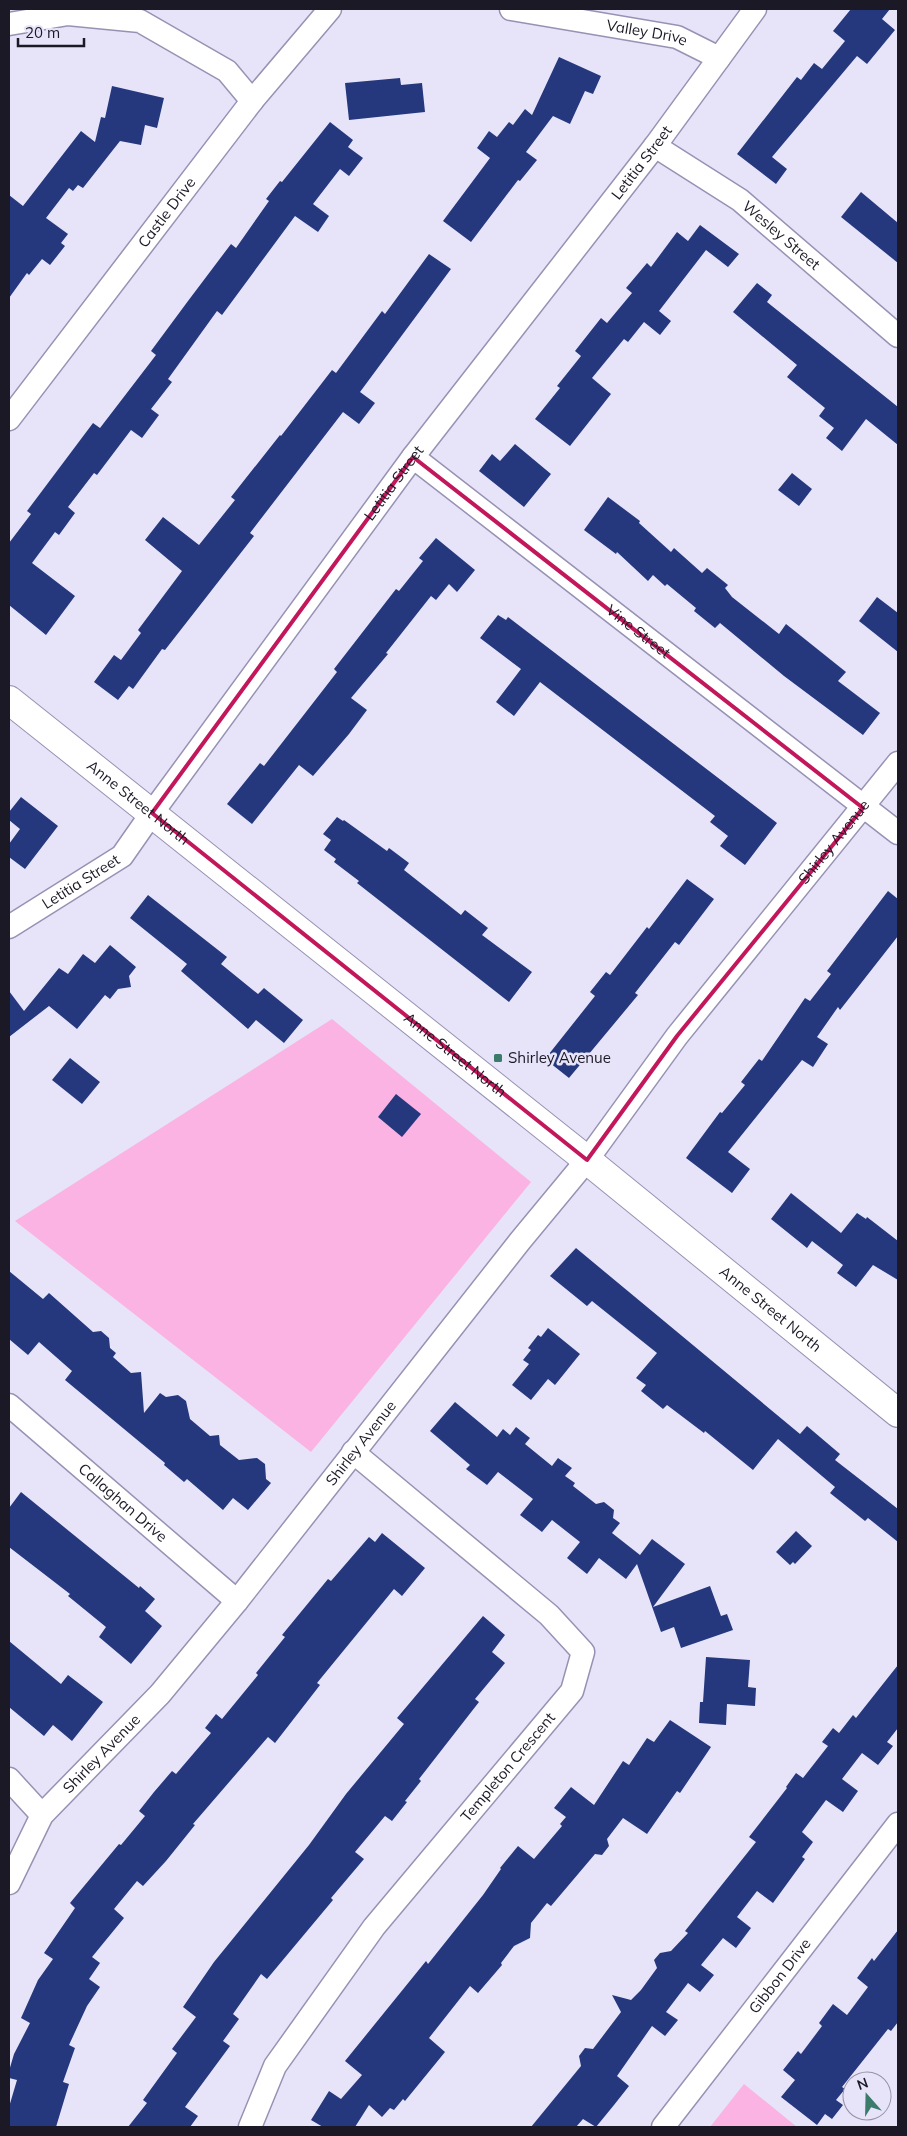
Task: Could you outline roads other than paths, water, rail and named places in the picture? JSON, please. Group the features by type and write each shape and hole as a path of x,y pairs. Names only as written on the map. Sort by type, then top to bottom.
{"street":[{"name":"Castle Drive","path":"9,419 252,101 330,9"},
{"name":"Valley Drive","path":"511,9 677,37 719,58"},
{"name":"Letitia Street","path":"9,927 122,856 413,457 655,146 755,9"},
{"path":"9,24 68,14 140,21 227,71 252,101"},
{"name":"Wesley Street","path":"655,146 740,200 898,336"},
{"name":"Vine Street","path":"413,457 863,808 898,833"},
{"name":"Anne Street North","path":"9,700 587,1160 898,1413"},
{"name":"Shirley Avenue","path":"9,1883 42,1815 160,1694 237,1601 353,1452 587,1160 677,1036 898,763"},
{"name":"Callaghan Drive","path":"9,1405 237,1601"},
{"name":"Templeton Crescent","path":"250,2127 275,2066 374,1927 572,1691 583,1652 549,1615 353,1452"},
{"path":"9,1779 42,1815"},
{"name":"Gibbon Drive","path":"664,2127 898,1824"}],"place":[{"name":"Shirley Avenue","path":"498,1058"}]}
